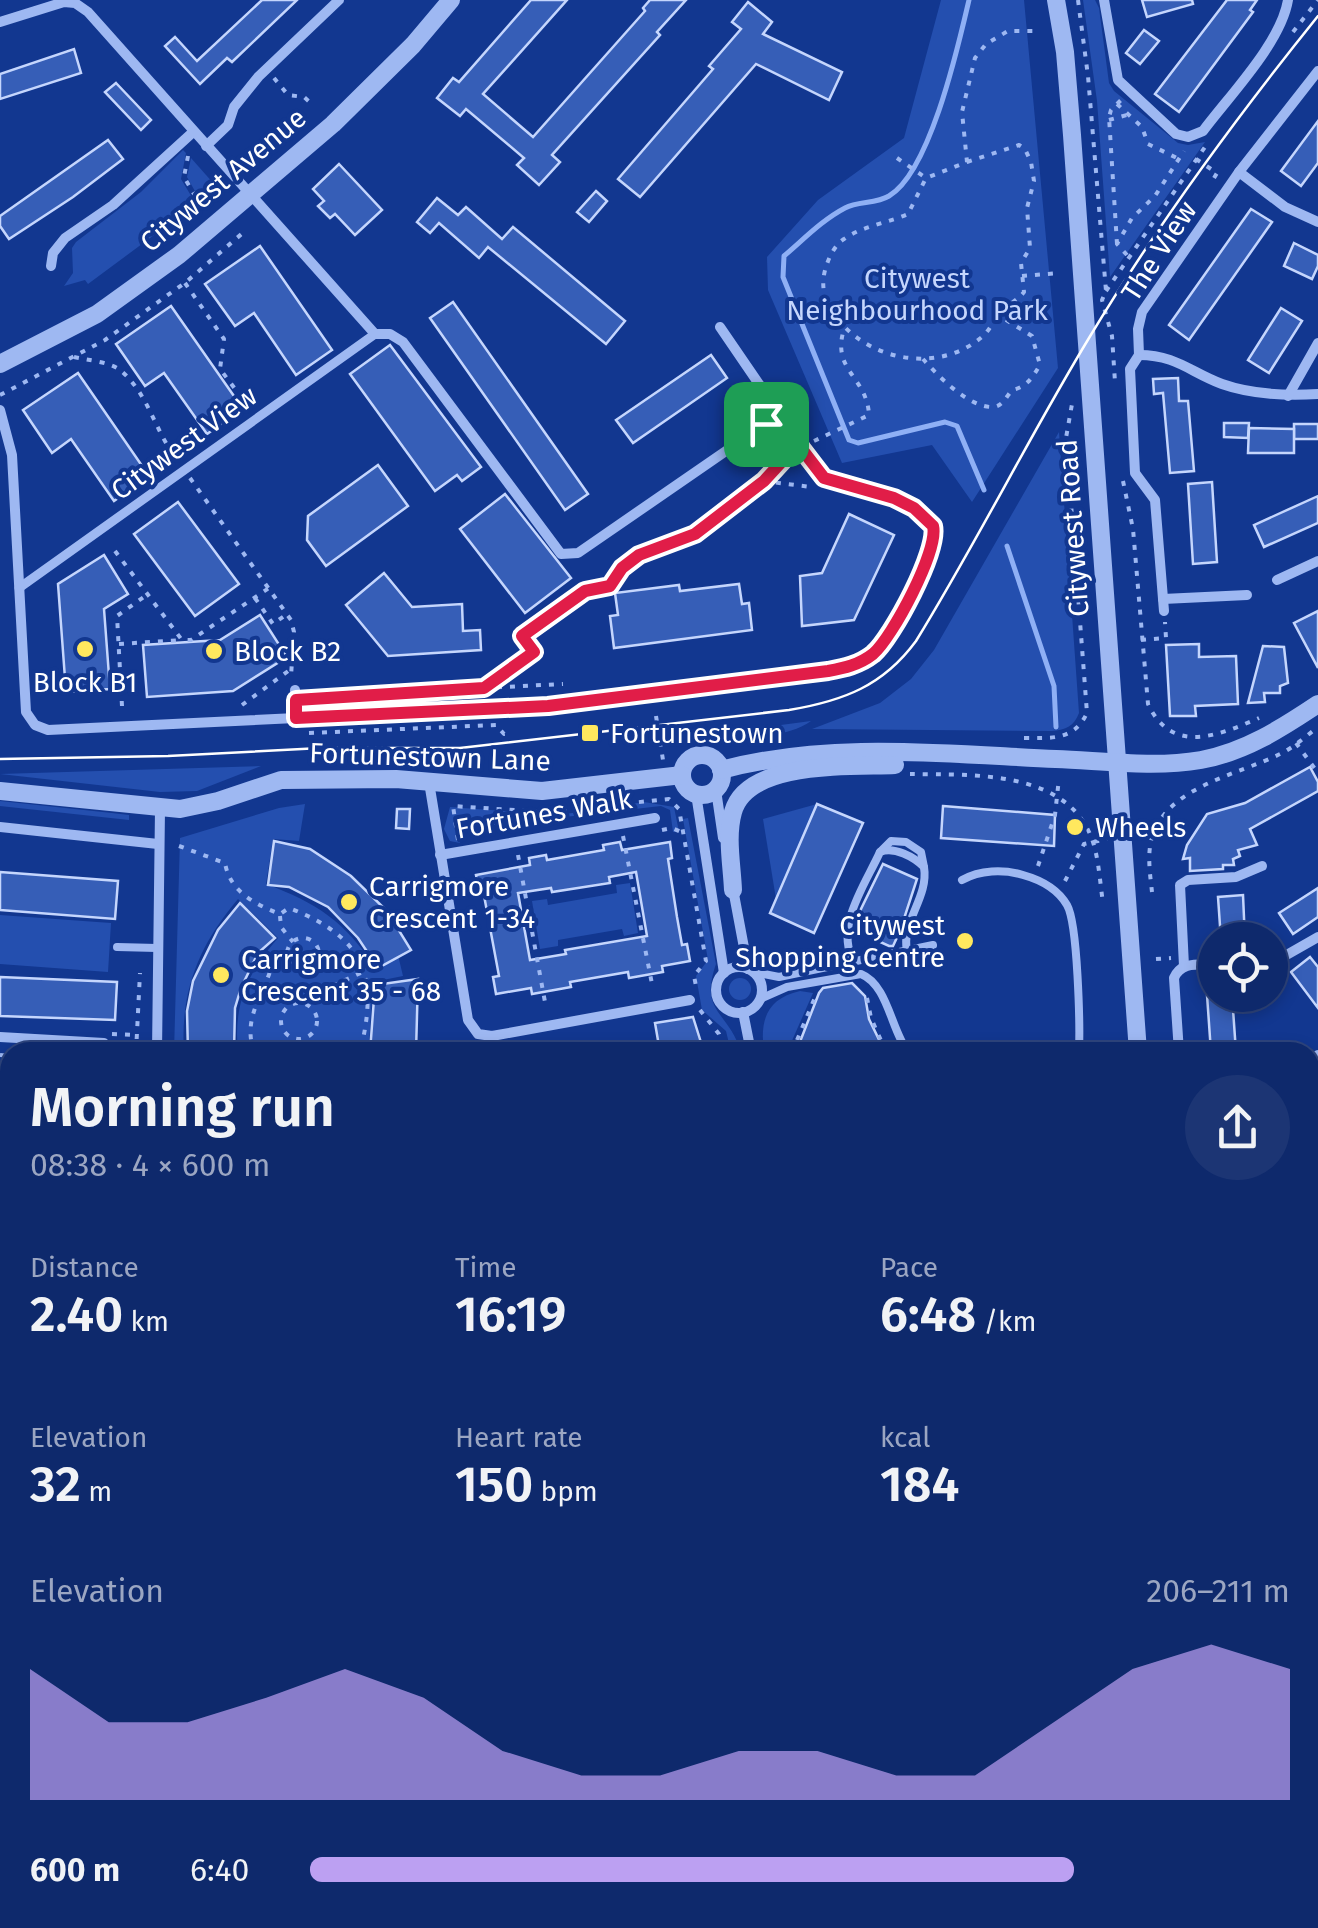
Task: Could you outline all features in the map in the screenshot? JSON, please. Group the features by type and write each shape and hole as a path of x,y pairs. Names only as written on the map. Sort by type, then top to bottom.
{"street":[{"path":"206,146 228,125 234,107 258,76 339,0"},
{"name":"Citywest Avenue","path":"0,364 97,314 179,255 333,124 451,0"},
{"name":"Citywest Road","path":"1056,0 1070,119 1137,1042"},
{"path":"1104,0 1118,80 1176,134 1188,137 1203,131 1265,48 1288,0"},
{"path":"0,22 75,1 88,12 375,334 390,334 403,342 561,554 578,553 781,413"},
{"name":"The View","path":"1164,605 1155,500 1136,472 1130,369 1139,354 1142,312 1241,169 1318,70"},
{"path":"50,266 53,253 66,238 124,196 192,133"},
{"path":"1241,169 1285,207 1318,222"},
{"path":"0,410 12,455 26,712 35,726 48,730 299,723 548,706 828,671 866,658 890,634 931,550 933,526 914,508 894,498 824,478 720,327"},
{"name":"Citywest View","path":"19,588 375,334"},
{"path":"1288,396 1318,343"},
{"path":"1139,354 1176,360 1219,383 1253,392 1318,394"},
{"path":"1277,580 1318,562"},
{"path":"1164,605 1246,595"},
{"path":"294,690 299,723"},
{"name":"Fortunestown Lane","path":"0,791 160,808 218,801 281,780 429,782 542,790 682,775 690,759 702,755 714,760 721,770 771,757 809,754 1116,764 1200,760 1273,734 1318,704"},
{"path":"733,890 732,818 740,798 755,785 792,772 922,764 944,756"},
{"path":"696,794 724,972 717,985 718,1000 728,1010 743,1012 760,999 762,984 751,970 733,890 716,790 721,770"},
{"path":"682,775 686,787 696,794 716,790"},
{"path":"429,782 468,1020 478,1034 492,1036 696,1000"},
{"path":"157,1042 160,808"},
{"name":"Fortunes Walk","path":"440,854 654,818"},
{"path":"0,827 158,844"},
{"path":"1178,1042 1174,978 1184,966 1180,885 1188,880 1236,877 1262,866"},
{"path":"1288,954 1318,937"},
{"path":"1184,966 1198,965"},
{"path":"724,972 735,968 751,970"},
{"path":"743,1012 749,1042"},
{"path":"0,1037 106,1038"}],"lane":[{"path":"854,962 849,955 848,924 880,852 891,849 924,867 926,884 905,934 907,951"},
{"path":"962,880 975,874 1011,872 1034,878 1058,894 1071,918 1078,1042"},
{"path":"751,970 779,977 933,945"},
{"path":"117,947 157,948"},
{"path":"760,999 772,991 860,974 870,978 903,1042"}],"path":[{"path":"1078,0 1106,292 1102,300 1112,336"},
{"path":"966,162 962,112 975,58 986,44 1008,31 1033,31 1036,26"},
{"path":"274,78 288,95 304,97 313,105"},
{"path":"1128,257 1117,244 1109,120 1110,110 1129,94"},
{"path":"1117,104 1142,127 1148,144 1179,159"},
{"path":"1109,120 1127,115"},
{"path":"1117,244 1132,218 1155,196 1188,137"},
{"path":"1018,145 1032,162 1030,248 1021,263 1024,292 998,316 984,336 959,351 923,359 890,355 863,345 844,329 824,296 822,279 828,260 843,239 908,214 926,178 966,162 1018,145"},
{"path":"189,152 184,177 201,206"},
{"path":"898,158 926,178"},
{"path":"1196,159 1217,174 1214,178 1218,180 1233,160 1241,169"},
{"path":"0,395 105,340 185,283 245,231"},
{"path":"1022,276 1060,273"},
{"path":"185,283 224,339 220,369 257,418"},
{"path":"923,359 972,399 992,407 1002,404 1012,390 1022,388 1032,378 1040,365 1032,336 998,316"},
{"path":"822,436 869,414 868,403 840,357 844,329"},
{"path":"73,357 119,368 157,419 160,436 171,451"},
{"path":"1015,738 1061,738 1074,731 1087,713 1066,438 1072,404"},
{"path":"484,688 534,652 522,636 585,591 610,586 622,568 639,555 695,534 764,481 786,457 766,424"},
{"path":"185,470 287,614 294,632 294,690 562,684"},
{"path":"764,481 810,487"},
{"path":"115,551 182,640"},
{"path":"119,644 192,640 269,588"},
{"path":"122,706 118,616 148,594"},
{"path":"255,598 273,624 287,614"},
{"path":"1141,640 1166,638 1164,605"},
{"path":"242,704 291,669"},
{"path":"656,716 663,760"},
{"path":"299,723 310,734 496,726 504,734 510,733"},
{"path":"1152,892 1151,840 1172,805 1284,752 1318,727"},
{"path":"1296,743 1318,773"},
{"path":"908,774 990,777 1059,794 1072,806 1092,840 1103,903"},
{"path":"1034,878 1056,816 1059,794"},
{"path":"459,844 452,806 544,812 669,799 678,810 706,961 694,976 696,1000 722,1042"},
{"path":"653,831 672,828 682,833"},
{"path":"638,834 623,836 652,984"},
{"path":"1058,894 1084,844 1092,840"},
{"path":"179,846 225,862 236,888 250,901 280,914"},
{"path":"518,852 545,1002"},
{"path":"280,914 289,908 336,932 362,962 366,972 366,1017 361,1042"},
{"path":"280,914 280,926 293,942"},
{"path":"300,938 312,940 319,957 316,964 302,970 290,963 288,955 293,942 300,938"},
{"path":"251,1042 250,1014 271,974 274,956 288,955"},
{"path":"1156,960 1172,958"},
{"path":"312,1034 297,1039 285,1033 280,1019 288,1006 366,972"},
{"path":"137,1042 140,973"},
{"path":"796,1042 816,995 828,979"},
{"path":"864,992 882,1042"},
{"path":"257,998 303,1000 311,1006 317,1020 312,1034 316,1042"},
{"path":"106,1038 137,1035"},
{"path":"0,1459 0,1476"}],"green space":[{"name":"Citywest Neighbourhood Park","path":"941,0 1024,0 1058,368 972,502 932,445 842,463 768,290 767,257 818,200 904,138"},
{"path":"1083,0 1095,0 1099,8 1109,83 1114,91 1178,143 1205,142 1110,277 1097,101"},
{"path":"183,150 186,153 181,179 196,204 88,284 85,280 64,286 73,273 72,248 76,242 141,192"},
{"path":"191,158 214,184 200,200 187,177"},
{"path":"1059,432 1079,713 1075,721 1052,731 812,729 880,703 911,679 934,650"},
{"path":"811,721 758,738 711,741 697,736"},
{"path":"261,766 197,791 160,792 0,774"},
{"path":"0,801 129,815 129,820 0,806"},
{"path":"644,802 674,807 679,832 673,832 670,810 661,806 469,828 457,831 460,843 450,841 444,829 450,807 559,815"},
{"path":"305,804 299,841 273,839 266,884 328,915 352,937 375,967 398,955 403,976 373,982 369,1042 237,1042 240,1005 250,977 278,938 238,899 203,952 189,989 184,1042 174,1042 180,838"},
{"path":"817,804 776,899 763,819"},
{"path":"688,818 716,964 713,1002 737,1042 729,1042 726,1031 702,1010 696,976 708,960 683,819"},
{"path":"630,883 638,933 624,936 622,929 558,940 558,946 540,949 532,901 547,899 548,905 617,893 616,885"},
{"path":"0,915 111,923 108,972 0,964"},
{"path":"736,978 744,978 751,989 744,1000 736,1000 729,993 729,985"},
{"path":"800,991 813,993 791,1042 764,1042 767,1013 788,995"}],"building":[{"path":"262,0 297,0 232,62 227,58 200,84 165,46 175,37 197,61"},
{"path":"531,0 567,0 483,94 533,137 645,11 643,8 650,0 686,0 657,32 660,35 552,155 560,162 539,185 517,165 524,158 466,109 460,116 437,98 453,78 459,82"},
{"path":"1142,0 1192,0 1193,4 1147,17"},
{"path":"1227,0 1257,0 1250,10 1253,12 1179,112 1155,94"},
{"path":"748,2 772,22 763,34 842,72 829,100 756,64 640,197 618,179 713,69 709,66 741,29 732,22"},
{"path":"1144,30 1159,41 1140,64 1126,53"},
{"path":"74,49 81,73 0,99 0,74"},
{"path":"116,83 151,120 141,130 105,92"},
{"path":"1318,121 1318,163 1301,186 1281,171"},
{"path":"108,140 123,159 9,239 0,226 0,216"},
{"path":"339,164 382,210 355,235 335,214 330,218 318,206 324,201 313,189"},
{"path":"596,191 607,201 589,222 577,212"},
{"path":"437,198 458,215 466,207 502,239 513,227 625,321 606,344 488,247 479,258 439,223 430,233 417,222"},
{"path":"1251,209 1272,222 1189,340 1169,325"},
{"path":"1294,243 1318,255 1312,279 1284,266"},
{"path":"260,246 332,350 296,375 254,313 235,326 205,284"},
{"path":"453,302 588,494 565,510 430,318"},
{"path":"171,306 243,409 207,434 164,373 145,386 116,344"},
{"path":"1281,308 1302,321 1269,373 1248,360"},
{"path":"390,345 481,467 462,481 457,475 435,491 350,374"},
{"path":"711,355 727,378 633,443 616,420"},
{"path":"78,373 149,476 114,501 71,439 52,453 23,410"},
{"path":"1178,378 1179,401 1188,401 1194,471 1170,473 1163,393 1154,394 1153,379"},
{"path":"1224,423 1249,423 1248,438 1224,437"},
{"path":"1294,424 1318,424 1318,439 1294,439"},
{"path":"1249,428 1294,429 1294,453 1248,453"},
{"path":"378,465 408,506 326,566 307,540 308,516"},
{"path":"1212,482 1217,562 1193,564 1188,484"},
{"path":"505,494 571,578 525,613 460,529"},
{"path":"1318,496 1318,523 1264,547 1254,525"},
{"path":"178,502 239,584 195,616 134,534"},
{"path":"849,514 894,535 854,620 802,626 800,576 822,573"},
{"name":"Block B1","path":"104,555 128,594 104,609 110,689 66,692 58,584"},
{"path":"384,573 412,607 462,604 463,631 480,630 481,650 388,656 346,605"},
{"path":"739,584 742,604 749,603 752,630 614,648 610,616 618,615 615,593 679,585 680,591"},
{"path":"1318,611 1318,668 1294,623"},
{"name":"Block B2","path":"260,615 287,657 233,691 147,697 143,645 220,640"},
{"path":"1199,644 1199,657 1236,656 1238,704 1195,706 1196,716 1170,716 1166,645"},
{"path":"1263,646 1284,647 1288,683 1280,686 1280,693 1264,693 1265,702 1248,703"},
{"path":"1310,767 1318,791 1250,829 1257,845 1238,850 1240,856 1233,859 1234,865 1190,871 1190,858 1183,859 1187,845 1207,814 1245,803"},
{"path":"817,804 863,823 814,933 770,913"},
{"path":"943,806 1055,815 1054,846 941,838"},
{"path":"397,809 410,809 409,829 396,828"},
{"name":"Carrigmore Crescent 1-34","path":"274,841 310,849 351,876 387,911 411,950 378,968 358,938 328,907 289,887 268,885"},
{"path":"620,842 622,850 670,842 672,858 668,859 677,917 682,945 687,944 690,961 662,966 663,972 629,978 628,972 570,982 571,987 532,994 531,988 496,994 493,977 499,976 483,890 479,891 476,875 530,865 529,858 546,855 547,860 604,850 603,845","holes":["636,872 647,936 530,960 518,893 610,883 609,877"]},
{"path":"883,864 917,879 893,946 856,931 861,909"},
{"path":"0,872 118,881 115,919 0,910"},
{"path":"1318,888 1318,917 1293,934 1279,913"},
{"path":"1243,895 1244,922 1220,922 1218,897"},
{"name":"Carrigmore Crescent 35 - 68","path":"240,903 275,938 258,953 241,988 235,1008 234,1042 188,1042 187,1011 193,981 218,930"},
{"path":"1310,957 1318,967 1318,1008 1291,972"},
{"path":"0,977 117,982 115,1020 0,1016"},
{"path":"418,979 416,1042 371,1042 375,985"},
{"path":"852,983 865,996 869,1019 880,1042 800,1042 823,988"},
{"path":"1208,1012 1233,1012 1235,1042 1210,1042"},
{"path":"693,1017 701,1042 658,1042 655,1023"}],"waterway":[{"path":"969,0 940,107 904,183 889,196 850,206 821,224 784,256 783,277 849,440 858,443 945,422 957,426 984,490"},
{"path":"1007,546 1054,686 1056,727"}],"tram line":[{"path":"0,759 321,748 460,748 789,710 827,702 876,680 916,641 1067,375 1142,254 1198,173 1318,16"}],"place":[{"name":"Block B1","path":"85,649"},
{"name":"Block B2","path":"214,651"},
{"name":"Fortunestown","path":"590,733"},
{"name":"Wheels","path":"1075,827"},
{"name":"Carrigmore Crescent 1-34","path":"349,902"},
{"name":"Citywest Shopping Centre","path":"965,941"},
{"name":"Carrigmore Crescent 35 - 68","path":"221,975"}],"route":[{"path":"781,413 824,478 894,498 925,515 933,526 931,550 890,634 866,658 828,671 548,706 296,718 296,700 484,688 534,652 522,636 585,591 610,586 622,568 639,555 695,534 764,481 786,457 766,424 781,413"}]}
